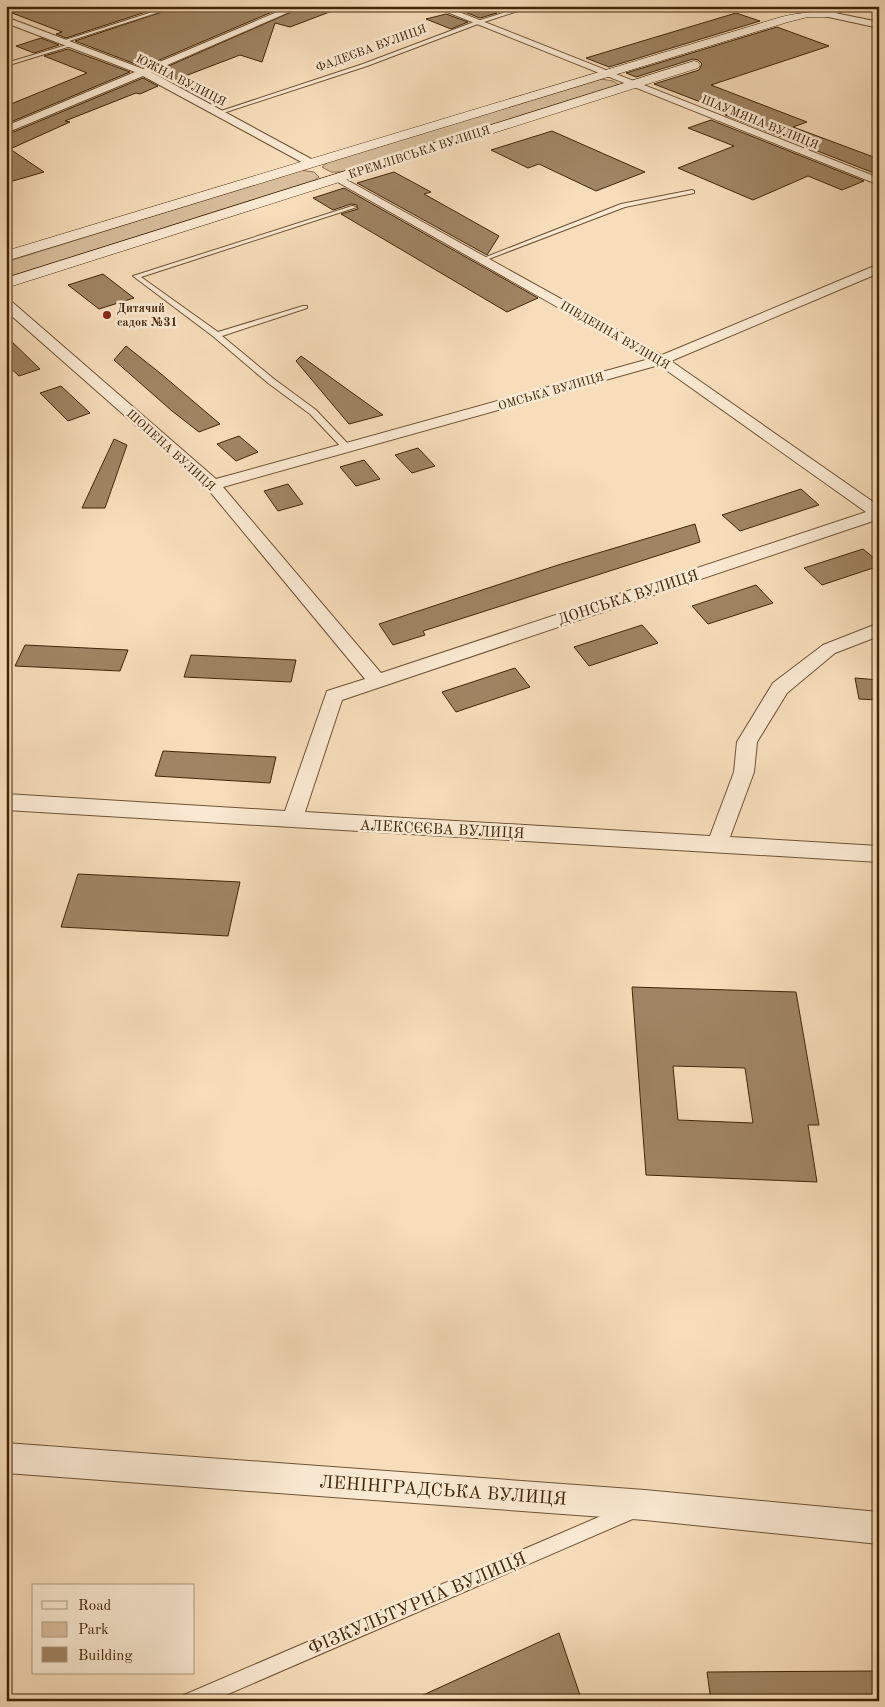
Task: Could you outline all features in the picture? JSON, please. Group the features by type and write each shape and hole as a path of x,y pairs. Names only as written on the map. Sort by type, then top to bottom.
{"street":[{"path":"6,10 19,6"},
{"path":"6,130 299,6"},
{"path":"436,6 603,73"},
{"path":"810,6 827,14 879,25"},
{"name":"КРЕМЛІВСЬКА ВУЛИЦЯ","path":"6,256 603,73 796,16 827,14 852,6"},
{"name":"КРЕМЛІВСЬКА ВУЛИЦЯ","path":"810,27 818,23 827,14"},
{"name":"ЮЖНА ВУЛИЦЯ","path":"6,20 143,72 311,163"},
{"name":"КРЕМЛІВСЬКА ВУЛИЦЯ","path":"6,284 707,61"},
{"name":"ШАУМЯНА ВУЛИЦЯ","path":"603,73 879,182"},
{"name":"ПІВДЕННА ВУЛИЦЯ","path":"338,178 661,360 879,514"},
{"name":"ОМСЬКА ВУЛИЦЯ","path":"213,485 661,360 879,268"},
{"name":"ШОПЕНА ВУЛИЦЯ","path":"6,304 213,485 377,681"},
{"name":"ДОНСЬКА ВУЛИЦЯ","path":"292,820 334,696 879,514"},
{"path":"718,844 744,772 747,742 780,688 829,649 879,629"},
{"name":"АЛЕКСЄЄВА ВУЛИЦЯ","path":"6,802 879,854"},
{"name":"ЛЕНІНГРАДСЬКА ВУЛИЦЯ","path":"6,1458 645,1506 879,1528"}],"lane":[{"path":"6,65 176,6"},
{"name":"ФАДЕЄВА ВУЛИЦЯ","path":"218,113 365,64 476,23 531,6"},
{"path":"484,259 623,206 692,192"},
{"path":"348,448 313,412 271,380 217,334 136,276 354,207"},
{"path":"217,334 305,307"},
{"name":"ФIЗКУЛЬТУРНА ВУЛИЦЯ","path":"190,1701 645,1506"}],"green space":[{"path":"601,79 613,81 619,85 342,172 331,172 322,167 328,162"},
{"path":"300,170 314,172 319,177 315,180 6,278 6,262"}],"building":[{"path":"25,6 164,6 66,38 56,34 62,32 12,13 23,10"},
{"path":"180,6 286,6 143,67 75,41"},
{"path":"305,6 340,8 290,27 275,23 262,62 240,55 172,81 155,72"},
{"path":"477,6 497,13 480,18 460,10"},
{"path":"736,13 760,21 609,67 586,58"},
{"path":"446,14 468,22 451,29 426,19"},
{"path":"777,27 829,46 711,85 807,122 793,127 879,159 879,175 725,115 729,113 654,84 699,70 702,64 698,60 693,59 636,77 626,73"},
{"path":"41,38 59,45 34,53 16,46"},
{"path":"68,49 130,72 6,124 6,106 87,73 44,56"},
{"path":"143,78 158,86 65,121 70,122 10,149 44,172 6,183 6,135"},
{"path":"711,120 864,181 842,190 808,176 753,200 678,168 734,146 688,128"},
{"path":"552,131 645,172 596,191 539,164 528,168 491,150"},
{"path":"394,172 431,192 424,194 499,236 487,255 357,183"},
{"path":"344,188 538,298 507,312 341,214 358,209 357,205 351,204 333,210 313,198"},
{"path":"103,274 134,298 99,309 68,285"},
{"path":"6,336 40,369 19,376 6,364"},
{"path":"126,346 220,424 199,432 172,411 114,360"},
{"path":"301,356 383,415 349,424 296,361"},
{"path":"61,386 90,413 68,421 40,393"},
{"path":"239,436 258,452 236,461 217,444"},
{"path":"114,439 127,445 105,508 82,508"},
{"path":"418,448 435,466 412,473 395,455"},
{"path":"364,460 380,479 356,486 340,467"},
{"path":"288,484 303,504 278,511 264,491"},
{"path":"801,489 819,505 740,531 722,515"},
{"path":"695,524 700,542 423,631 425,635 393,645 379,624 558,565"},
{"path":"863,549 879,562 879,566 822,585 804,568"},
{"path":"756,585 773,603 708,624 692,606"},
{"path":"642,625 658,643 589,666 574,647"},
{"path":"25,645 128,650 120,671 15,666"},
{"path":"191,655 296,660 291,682 184,677"},
{"path":"515,668 530,687 456,712 442,692"},
{"path":"855,678 879,680 879,700 859,699"},
{"path":"163,751 276,757 270,783 155,776"},
{"path":"78,874 240,882 228,936 61,927"},
{"path":"632,987 796,992 819,1125 808,1125 817,1182 646,1175","holes":["673,1066 745,1068 753,1123 678,1120"]},
{"path":"559,1633 582,1701 410,1701"},
{"path":"879,1671 879,1701 711,1701 707,1672"}],"place":[{"name":"Дитячий садок №31","path":"107,315"}]}
